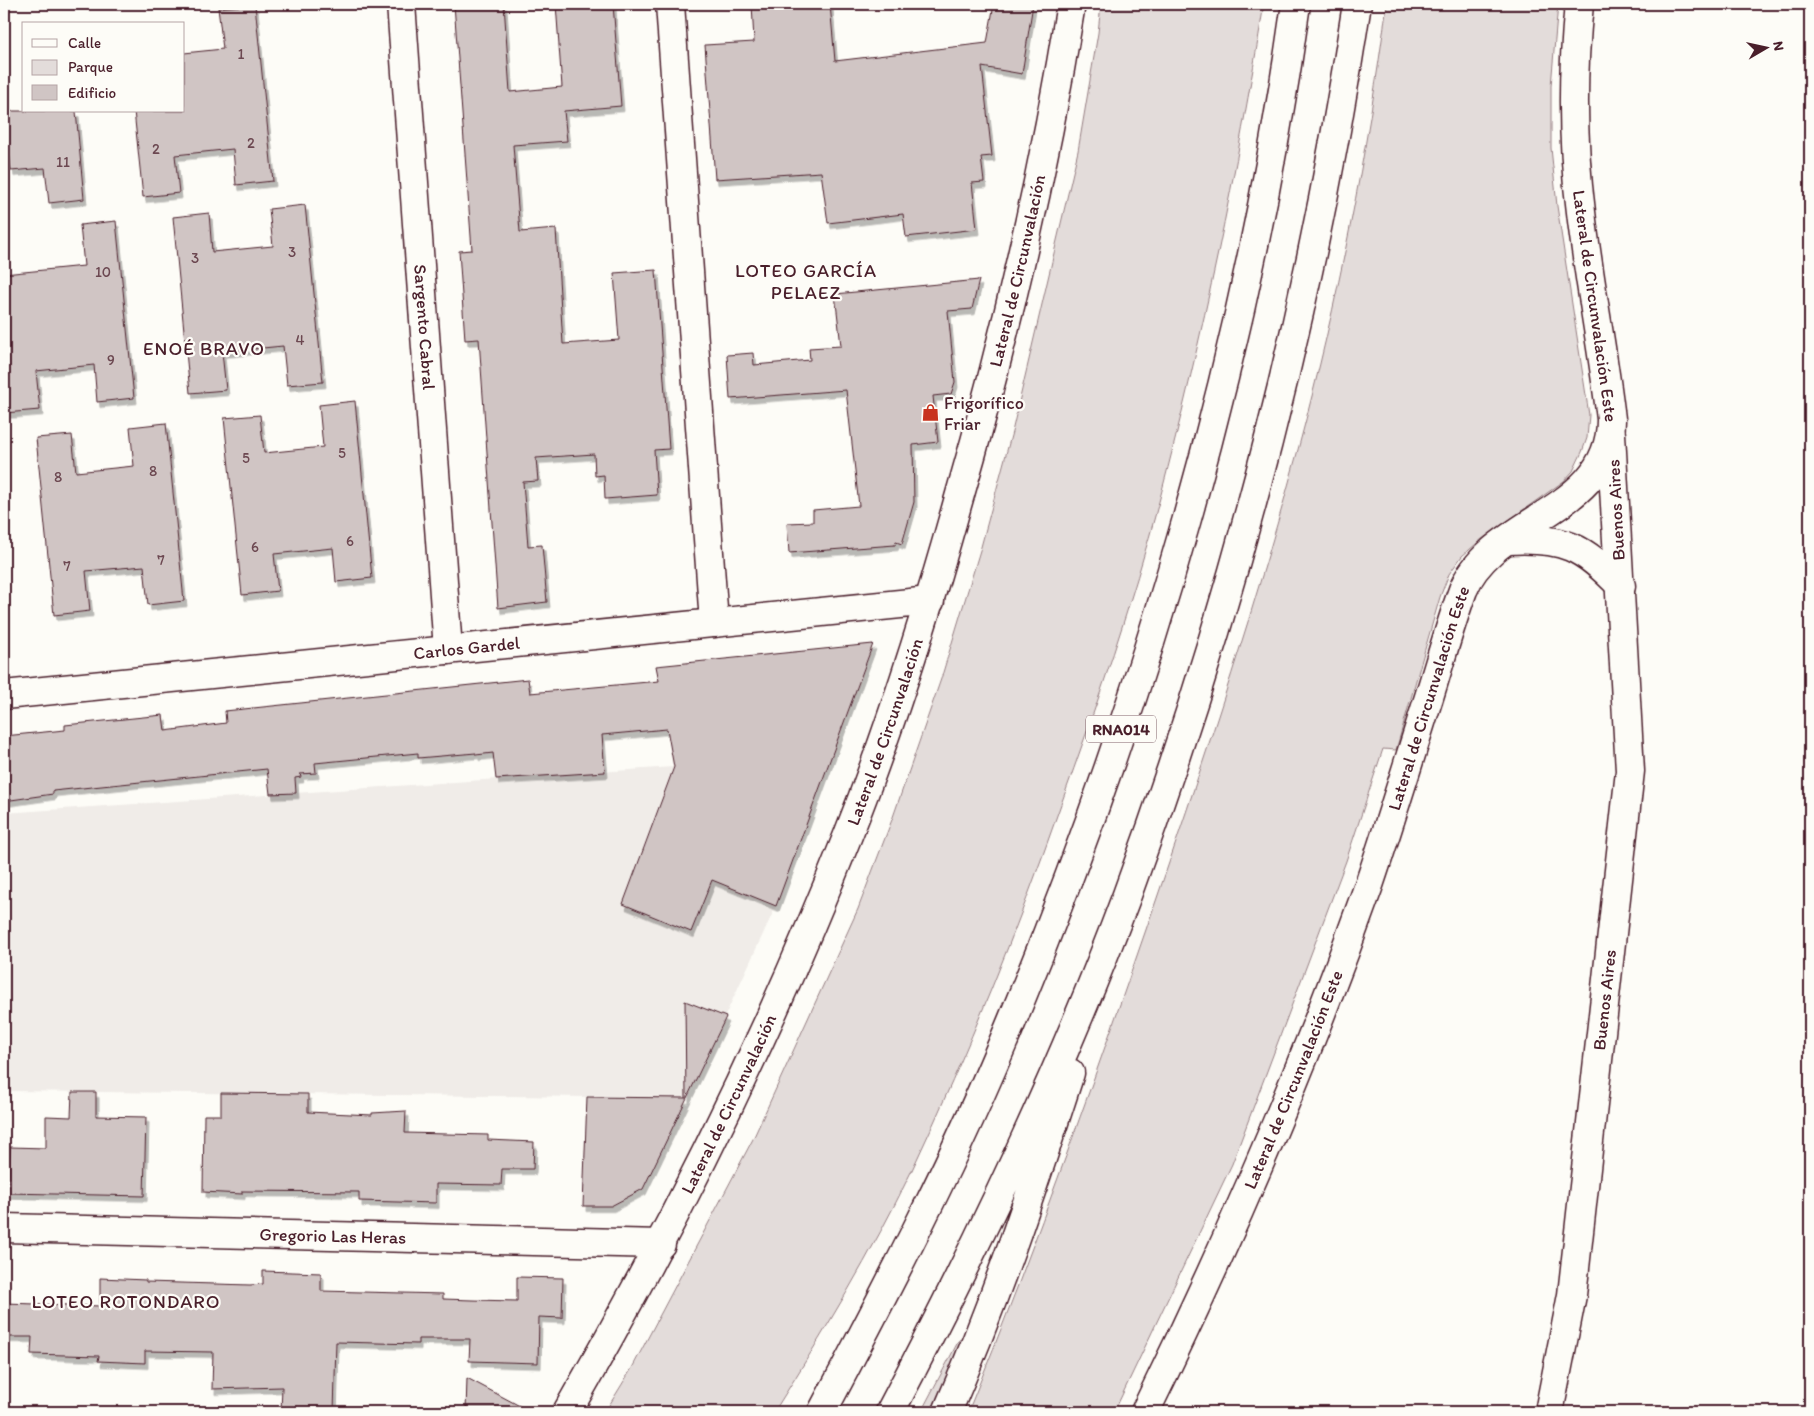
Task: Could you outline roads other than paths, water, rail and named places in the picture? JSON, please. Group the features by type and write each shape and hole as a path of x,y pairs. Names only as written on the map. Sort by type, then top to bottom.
{"main road":[{"name":"Sargento Cabral","path":"401,4 448,650"},
{"path":"670,4 714,623"},
{"name":"Lateral de Circunvalación","path":"567,1412 661,1244 719,1129 763,1035 849,834 930,601 984,411 1020,270 1038,187 1071,4"},
{"name":"RNA014","path":"822,1412 906,1252 1011,1024 1073,867 1136,682 1185,522 1217,404 1262,201 1296,4"},
{"name":"RNA014","path":"890,1412 946,1305 1024,1139 1088,994 1127,894 1195,700 1243,536 1291,349 1331,162 1356,4"},
{"name":"Lateral de Circunvalación Este","path":"1145,1412 1236,1217 1338,972 1376,864 1464,589 1471,574 1508,540 1582,487 1595,474 1605,456 1611,434 1605,367 1581,212 1573,111 1579,4"},
{"name":"Buenos Aires","path":"1549,1412 1572,1295 1630,771 1611,434"},
{"name":"Buenos Aires","path":"1508,540 1535,539 1569,545 1598,563 1621,586"},
{"name":"Carlos Gardel","path":"4,695 930,601"},
{"path":"947,1412 972,1356 1013,1245 1127,894"},
{"name":"Gregorio Las Heras","path":"4,1228 661,1244"},
{"path":"810,1412 846,1366"}],"place":[{"name":"Frigorífico Friar","path":"930,413"}],"district":[{"name":"LOTEO GARCÍA PELAEZ","path":"806,281"},
{"name":"ENOÉ BRAVO","path":"204,348"},
{"name":"LOTEO ROTONDARO","path":"126,1301"}]}
